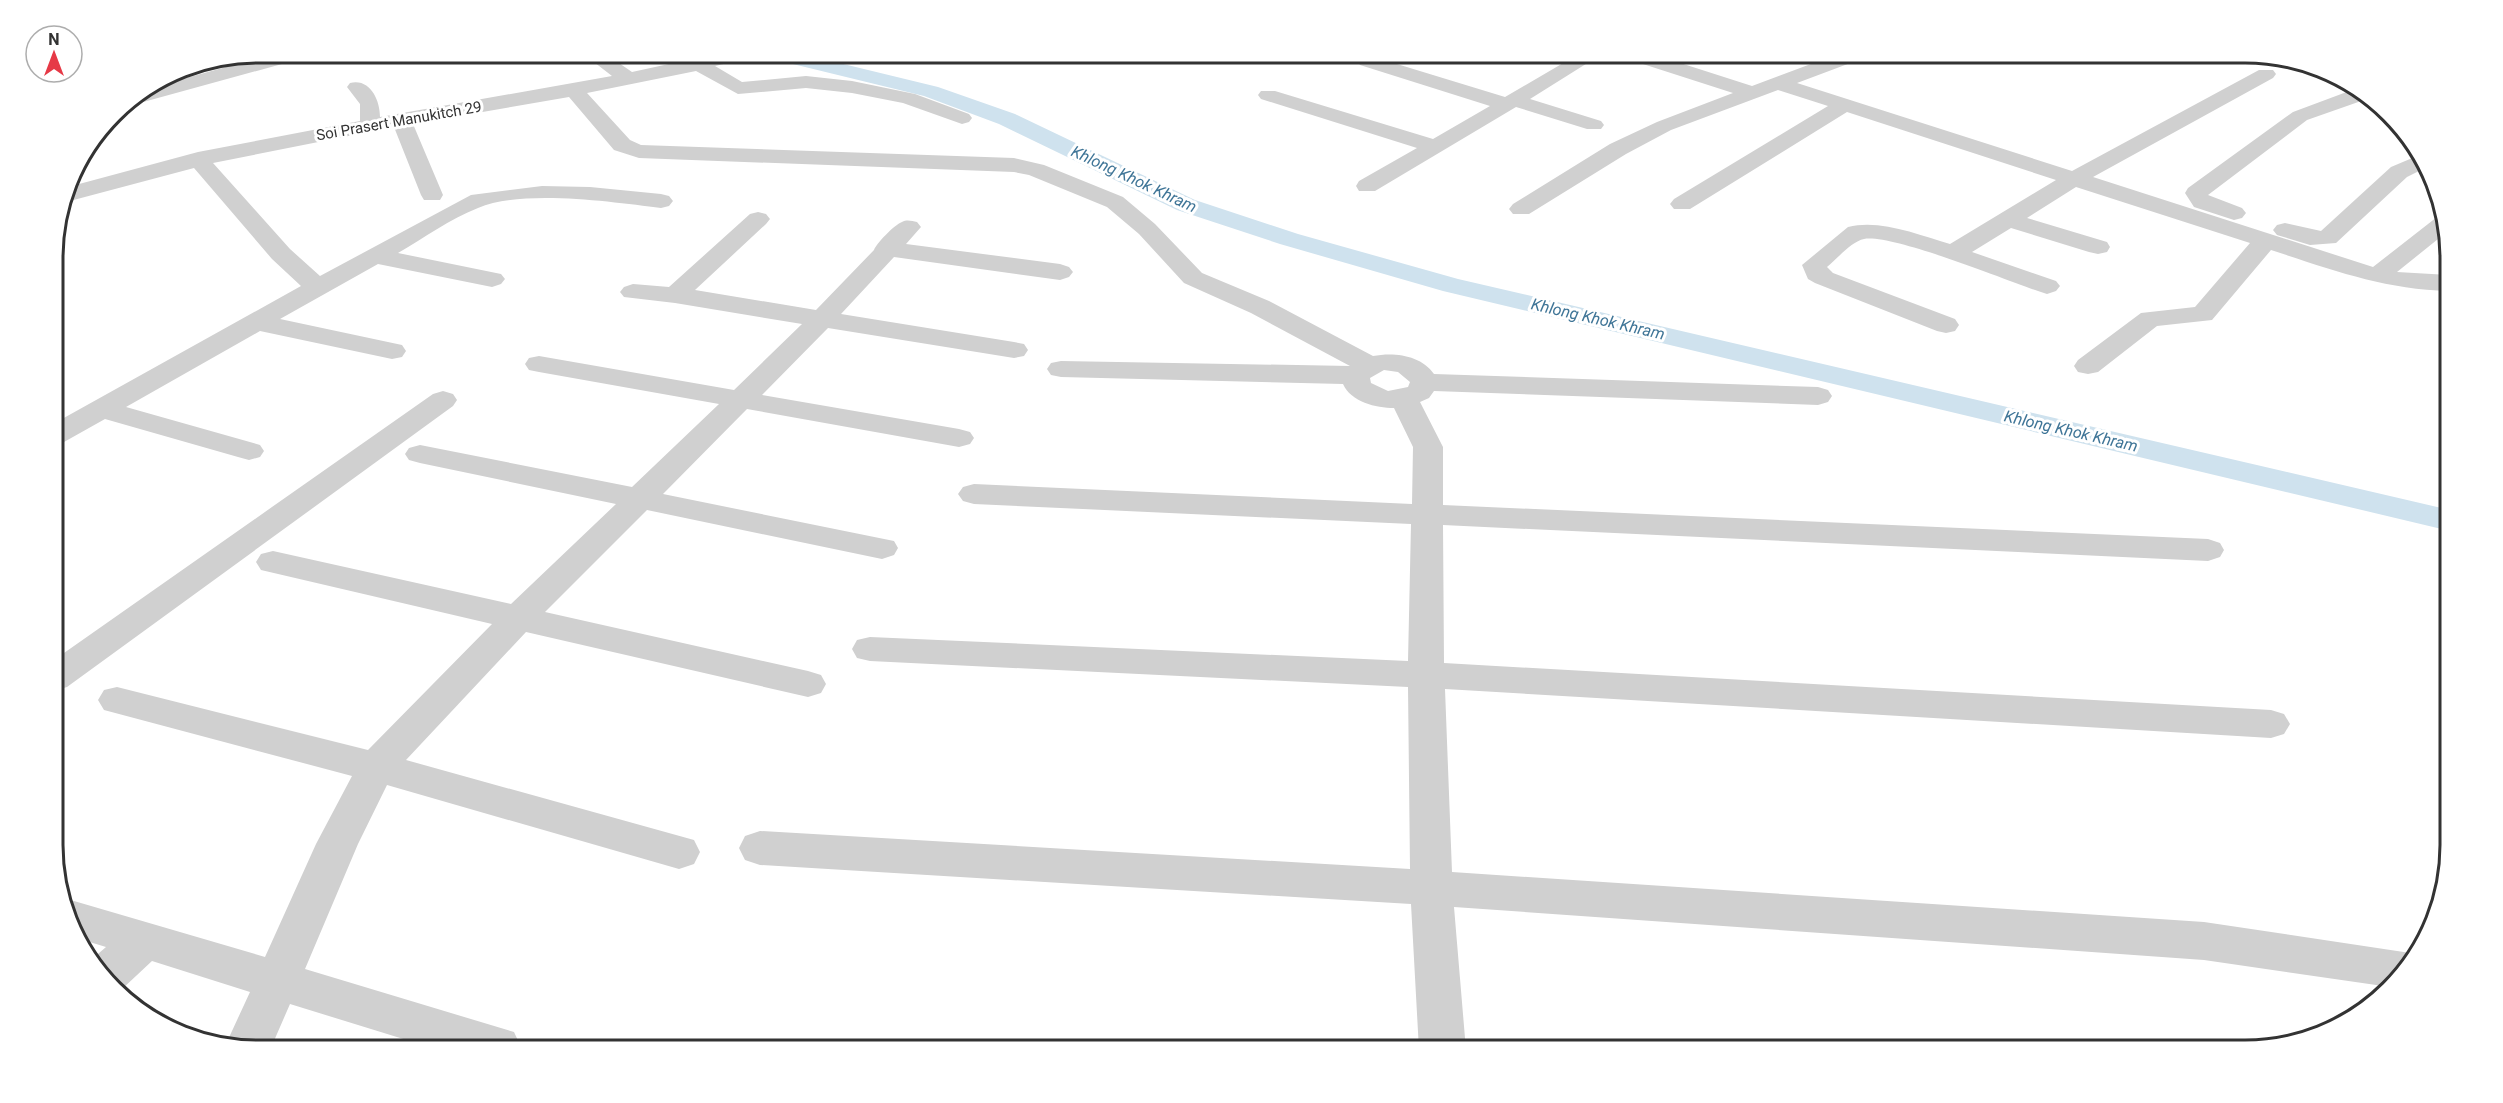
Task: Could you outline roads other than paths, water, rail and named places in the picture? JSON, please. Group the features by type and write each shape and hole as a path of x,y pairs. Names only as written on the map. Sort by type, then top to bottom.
{"street":[{"path":"155,93 264,63"},
{"path":"605,63 628,79"},
{"name":"Soi Prasert Manukitch 29","path":"75,192 198,159 708,63"},
{"path":"1374,63 1594,125"},
{"path":"1366,186 1577,63"},
{"path":"1659,63 1752,93"},
{"path":"1521,209 1618,149 1664,126 1832,63"},
{"path":"700,65 738,88 806,82 852,87 908,98 962,118"},
{"path":"1953,253 2073,179 2266,75"},
{"path":"1776,83 2377,276 2414,282 2440,283"},
{"path":"357,87 370,103 370,125"},
{"path":"573,89 622,145 639,151 1014,165 1036,170 1115,202 1147,229 1193,278 1260,307 1362,371"},
{"path":"1268,94 1434,146"},
{"path":"2354,97 2300,116 2196,196 2208,204 2304,236 2327,238 2399,172 2416,164"},
{"path":"1682,204 1845,105"},
{"path":"401,119 432,195"},
{"path":"198,159 281,254 318,288"},
{"path":"63,430 259,323 471,202 483,198 580,192 662,201"},
{"path":"675,295 758,219"},
{"path":"2007,219 2098,247"},
{"path":"2377,276 2437,228"},
{"path":"1946,325 1824,278 1817,274 1814,265 1856,232 1879,232 1953,253 2047,286"},
{"path":"252,1040 337,844 376,767 519,617 822,319 897,238 1060,272"},
{"path":"2088,366 2150,319 2203,314 2265,241"},
{"path":"375,256 492,279"},
{"path":"633,292 675,295 1014,350"},
{"path":"259,323 392,351"},
{"path":"1062,369 1362,371 1384,362 1408,366 1419,373 1414,390 1428,447 1426,675 1431,888 1441,1040"},
{"path":"539,364 959,438"},
{"path":"1362,371 1358,387 1372,397 1414,390 1818,396"},
{"path":"63,672 443,400"},
{"path":"102,409 249,451"},
{"path":"420,454 882,548"},
{"path":"974,494 2208,550"},
{"path":"273,562 808,684"},
{"path":"870,649 1426,675 2271,724"},
{"path":"117,700 376,767 679,852"},
{"path":"760,848 1431,888 2204,941 2396,968"},
{"path":"79,920 474,1040"},
{"path":"110,972 145,940"}],"waterway":[{"name":"Khlong Khok Khram","path":"813,63 931,91 1007,119 1186,205 1289,239 1452,285 2440,519"}]}
